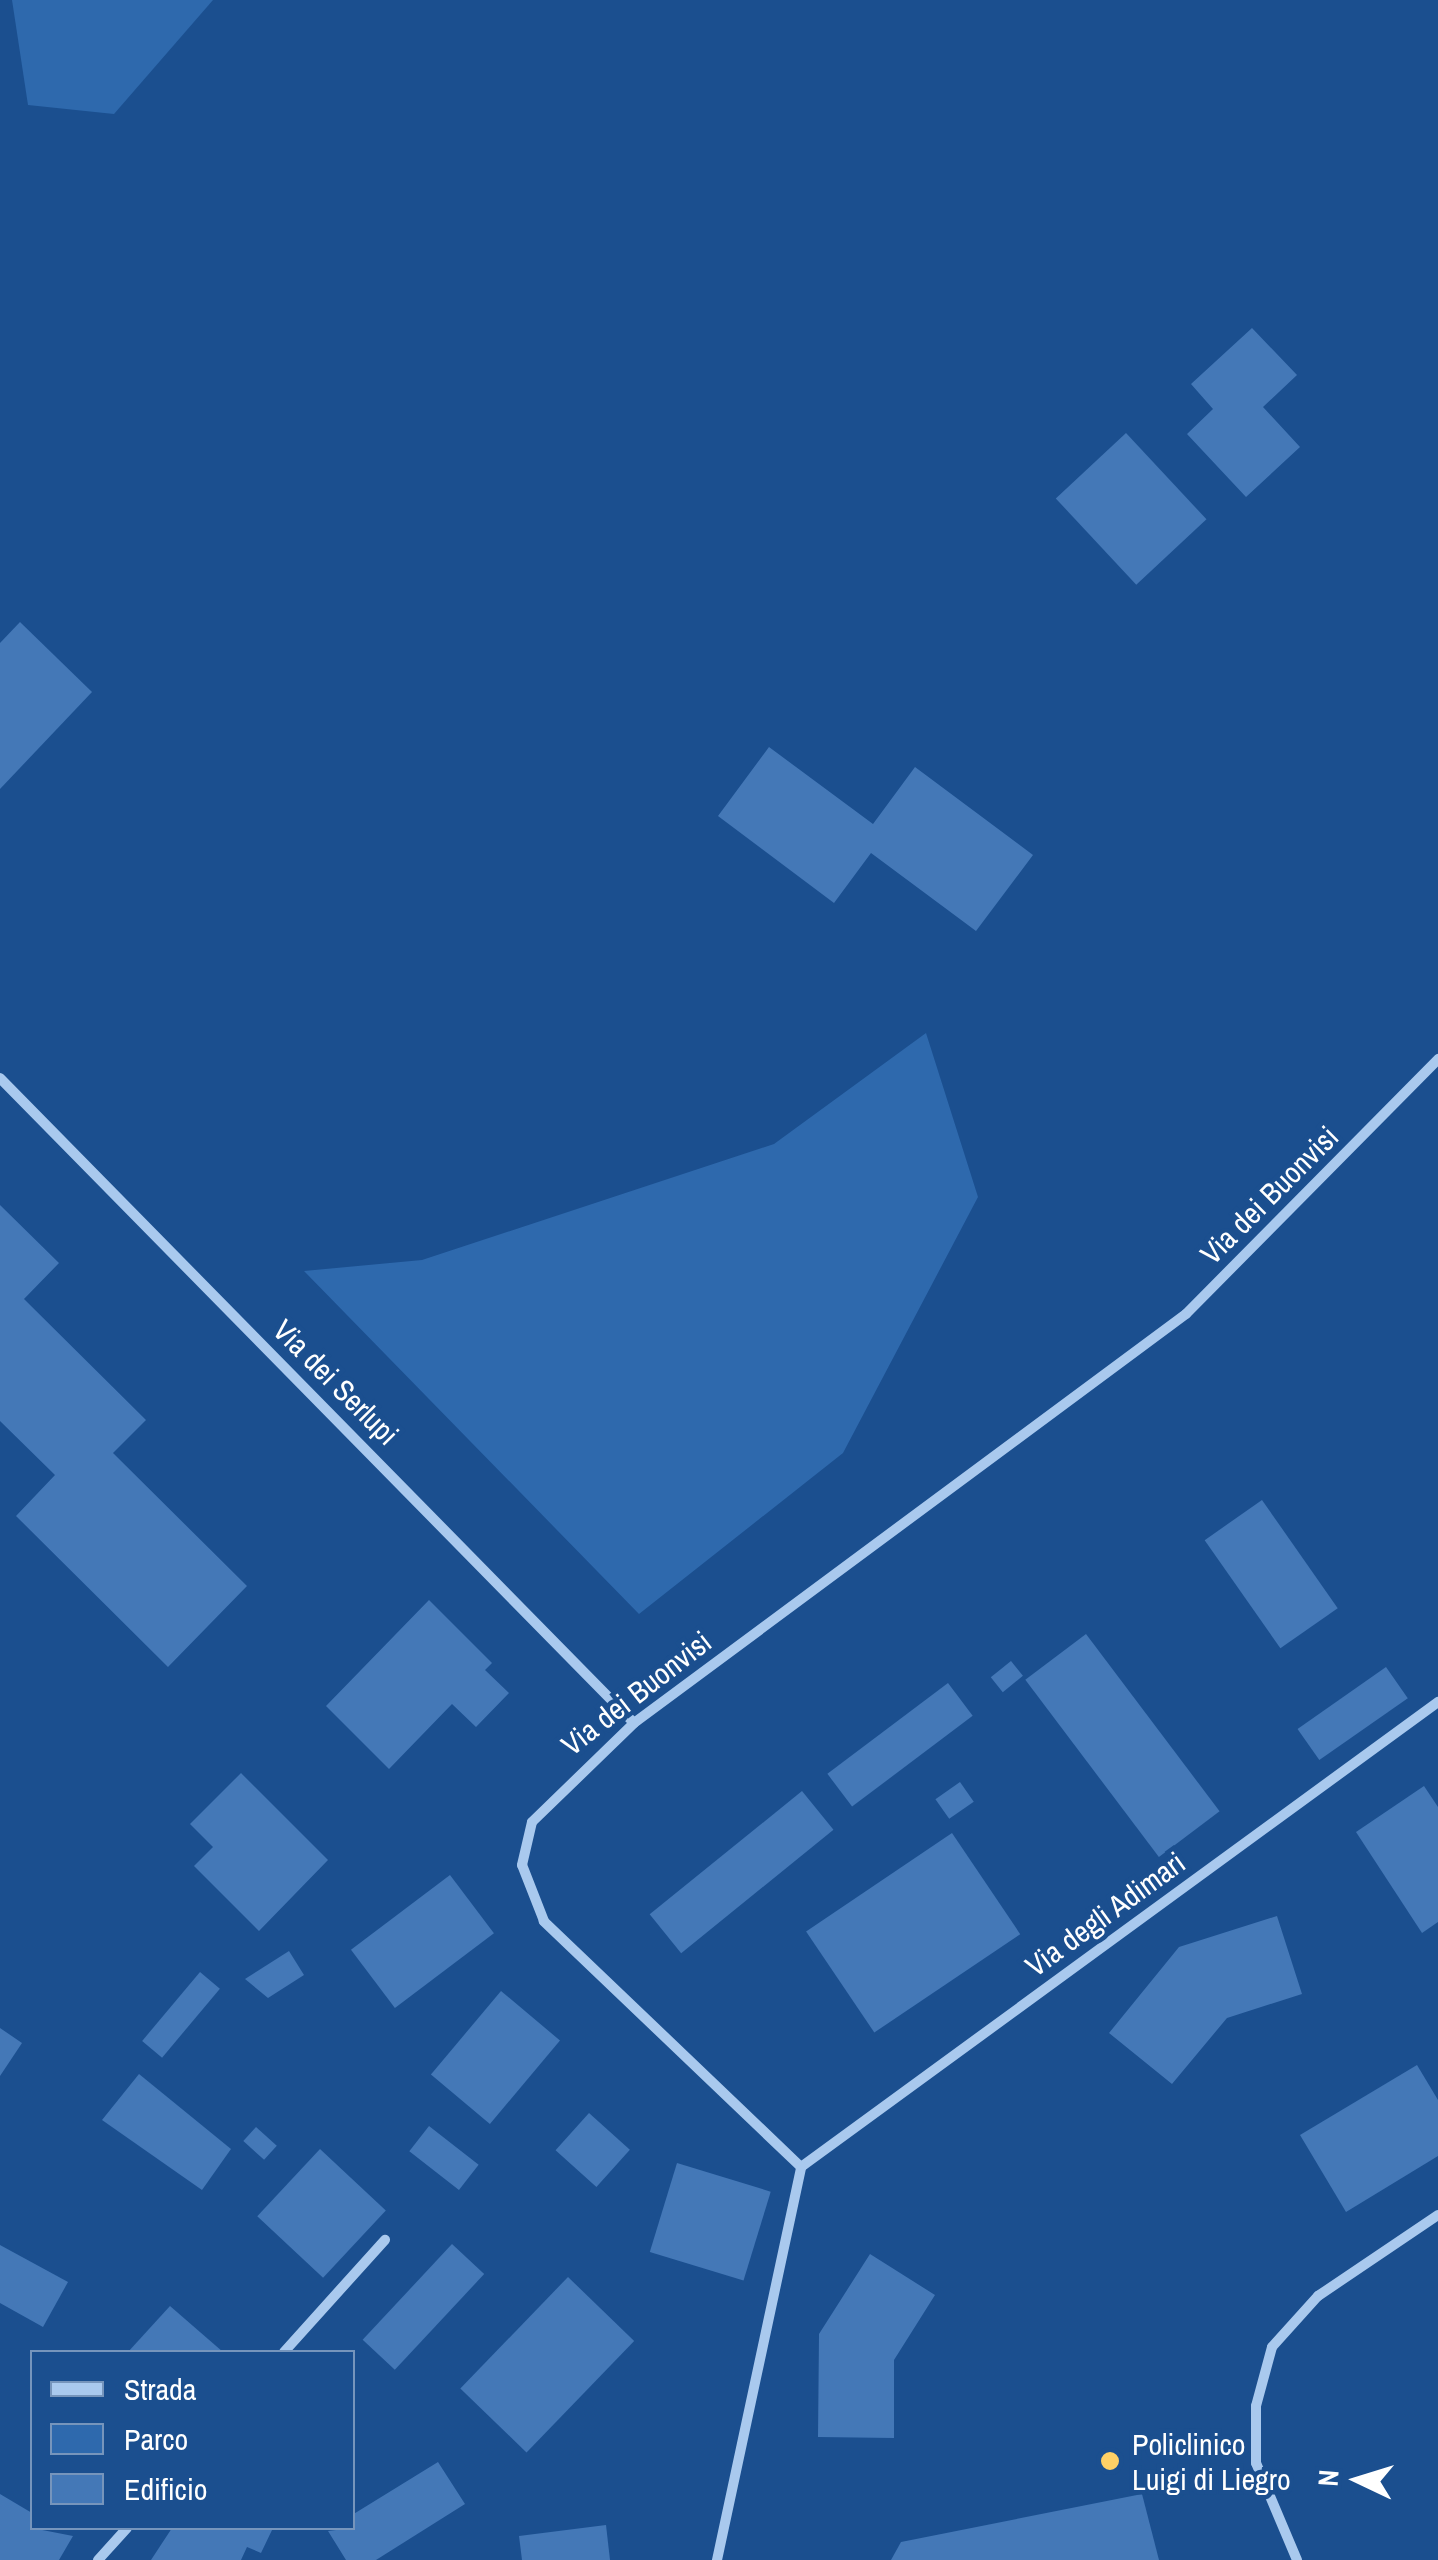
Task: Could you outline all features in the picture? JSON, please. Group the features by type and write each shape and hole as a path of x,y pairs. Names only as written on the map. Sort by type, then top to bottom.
{"street":[{"name":"Via dei Buonvisi","path":"801,2168 533,1905 522,1865 532,1822 634,1722 1186,1314 1438,1059"},
{"name":"Via dei Serlupi","path":"0,1078 634,1722"},
{"name":"Via degli Adimari","path":"801,2168 1438,1702"},
{"path":"718,2560 801,2168"},
{"path":"1297,2560 1256,2464 1256,2406 1272,2347 1318,2296 1438,2215"},
{"path":"286,2350 385,2240"},
{"path":"98,2560 126,2530"}],"green space":[{"path":"12,0 213,0 114,114 28,105"},
{"path":"926,1033 978,1197 843,1453 639,1614 304,1271 422,1260 774,1144"}],"building":[{"path":"1252,328 1297,375 1263,407 1300,447 1246,497 1187,434 1213,409 1191,384"},
{"path":"1126,433 1206,519 1136,585 1056,498"},
{"path":"20,622 92,692 0,789 0,643"},
{"path":"769,747 873,824 915,767 1033,855 976,931 871,853 834,903 718,816"},
{"path":"0,1205 59,1263 24,1299 146,1420 113,1453 247,1586 168,1667 16,1516 55,1475 0,1421"},
{"path":"1262,1500 1338,1608 1280,1648 1205,1540"},
{"path":"429,1600 492,1663 485,1670 509,1693 476,1727 452,1704 389,1769 326,1706"},
{"path":"1086,1634 1220,1811 1159,1857 1025,1680"},
{"path":"1011,1661 1023,1676 1003,1692 991,1677"},
{"path":"1386,1667 1408,1698 1319,1760 1298,1729"},
{"path":"948,1683 973,1716 852,1807 827,1774"},
{"path":"241,1773 328,1860 259,1931 194,1866 213,1847 190,1824"},
{"path":"960,1782 974,1802 949,1819 935,1799"},
{"path":"1424,1786 1438,1807 1438,1922 1422,1933 1356,1832"},
{"path":"802,1791 833,1830 681,1953 650,1914"},
{"path":"952,1833 1020,1934 874,2033 806,1931"},
{"path":"450,1875 494,1933 395,2008 351,1950"},
{"path":"1277,1916 1302,1994 1227,2018 1172,2084 1109,2033 1179,1947"},
{"path":"289,1951 304,1975 268,1998 245,1979"},
{"path":"200,1972 220,1989 162,2058 142,2041"},
{"path":"501,1991 560,2040 490,2124 431,2074"},
{"path":"0,2028 22,2043 0,2076"},
{"path":"1417,2065 1438,2100 1438,2156 1346,2212 1300,2135"},
{"path":"139,2074 231,2149 202,2190 102,2120"},
{"path":"589,2113 630,2150 596,2187 556,2150"},
{"path":"429,2126 479,2165 459,2190 409,2151"},
{"path":"256,2127 277,2146 264,2160 243,2141"},
{"path":"320,2149 386,2210 323,2278 257,2216"},
{"path":"677,2163 771,2192 744,2281 650,2252"},
{"path":"452,2244 484,2274 395,2370 363,2340"},
{"path":"0,2245 68,2282 43,2327 0,2303"},
{"path":"870,2254 935,2295 894,2360 894,2438 818,2437 819,2334"},
{"path":"568,2277 634,2341 527,2452 460,2388"},
{"path":"170,2306 221,2350 130,2350"},
{"path":"438,2462 465,2504 376,2560 346,2560 328,2531 355,2530 355,2513"},
{"path":"0,2494 30,2512 30,2530 73,2536 59,2560 0,2560"},
{"path":"1142,2494 1159,2560 891,2560 901,2542"},
{"path":"606,2525 610,2560 522,2560 519,2536"},
{"path":"171,2530 272,2530 261,2553 247,2547 241,2560 151,2560"}],"place":[{"name":"Policlinico Luigi di Liegro","path":"1110,2461"}]}
